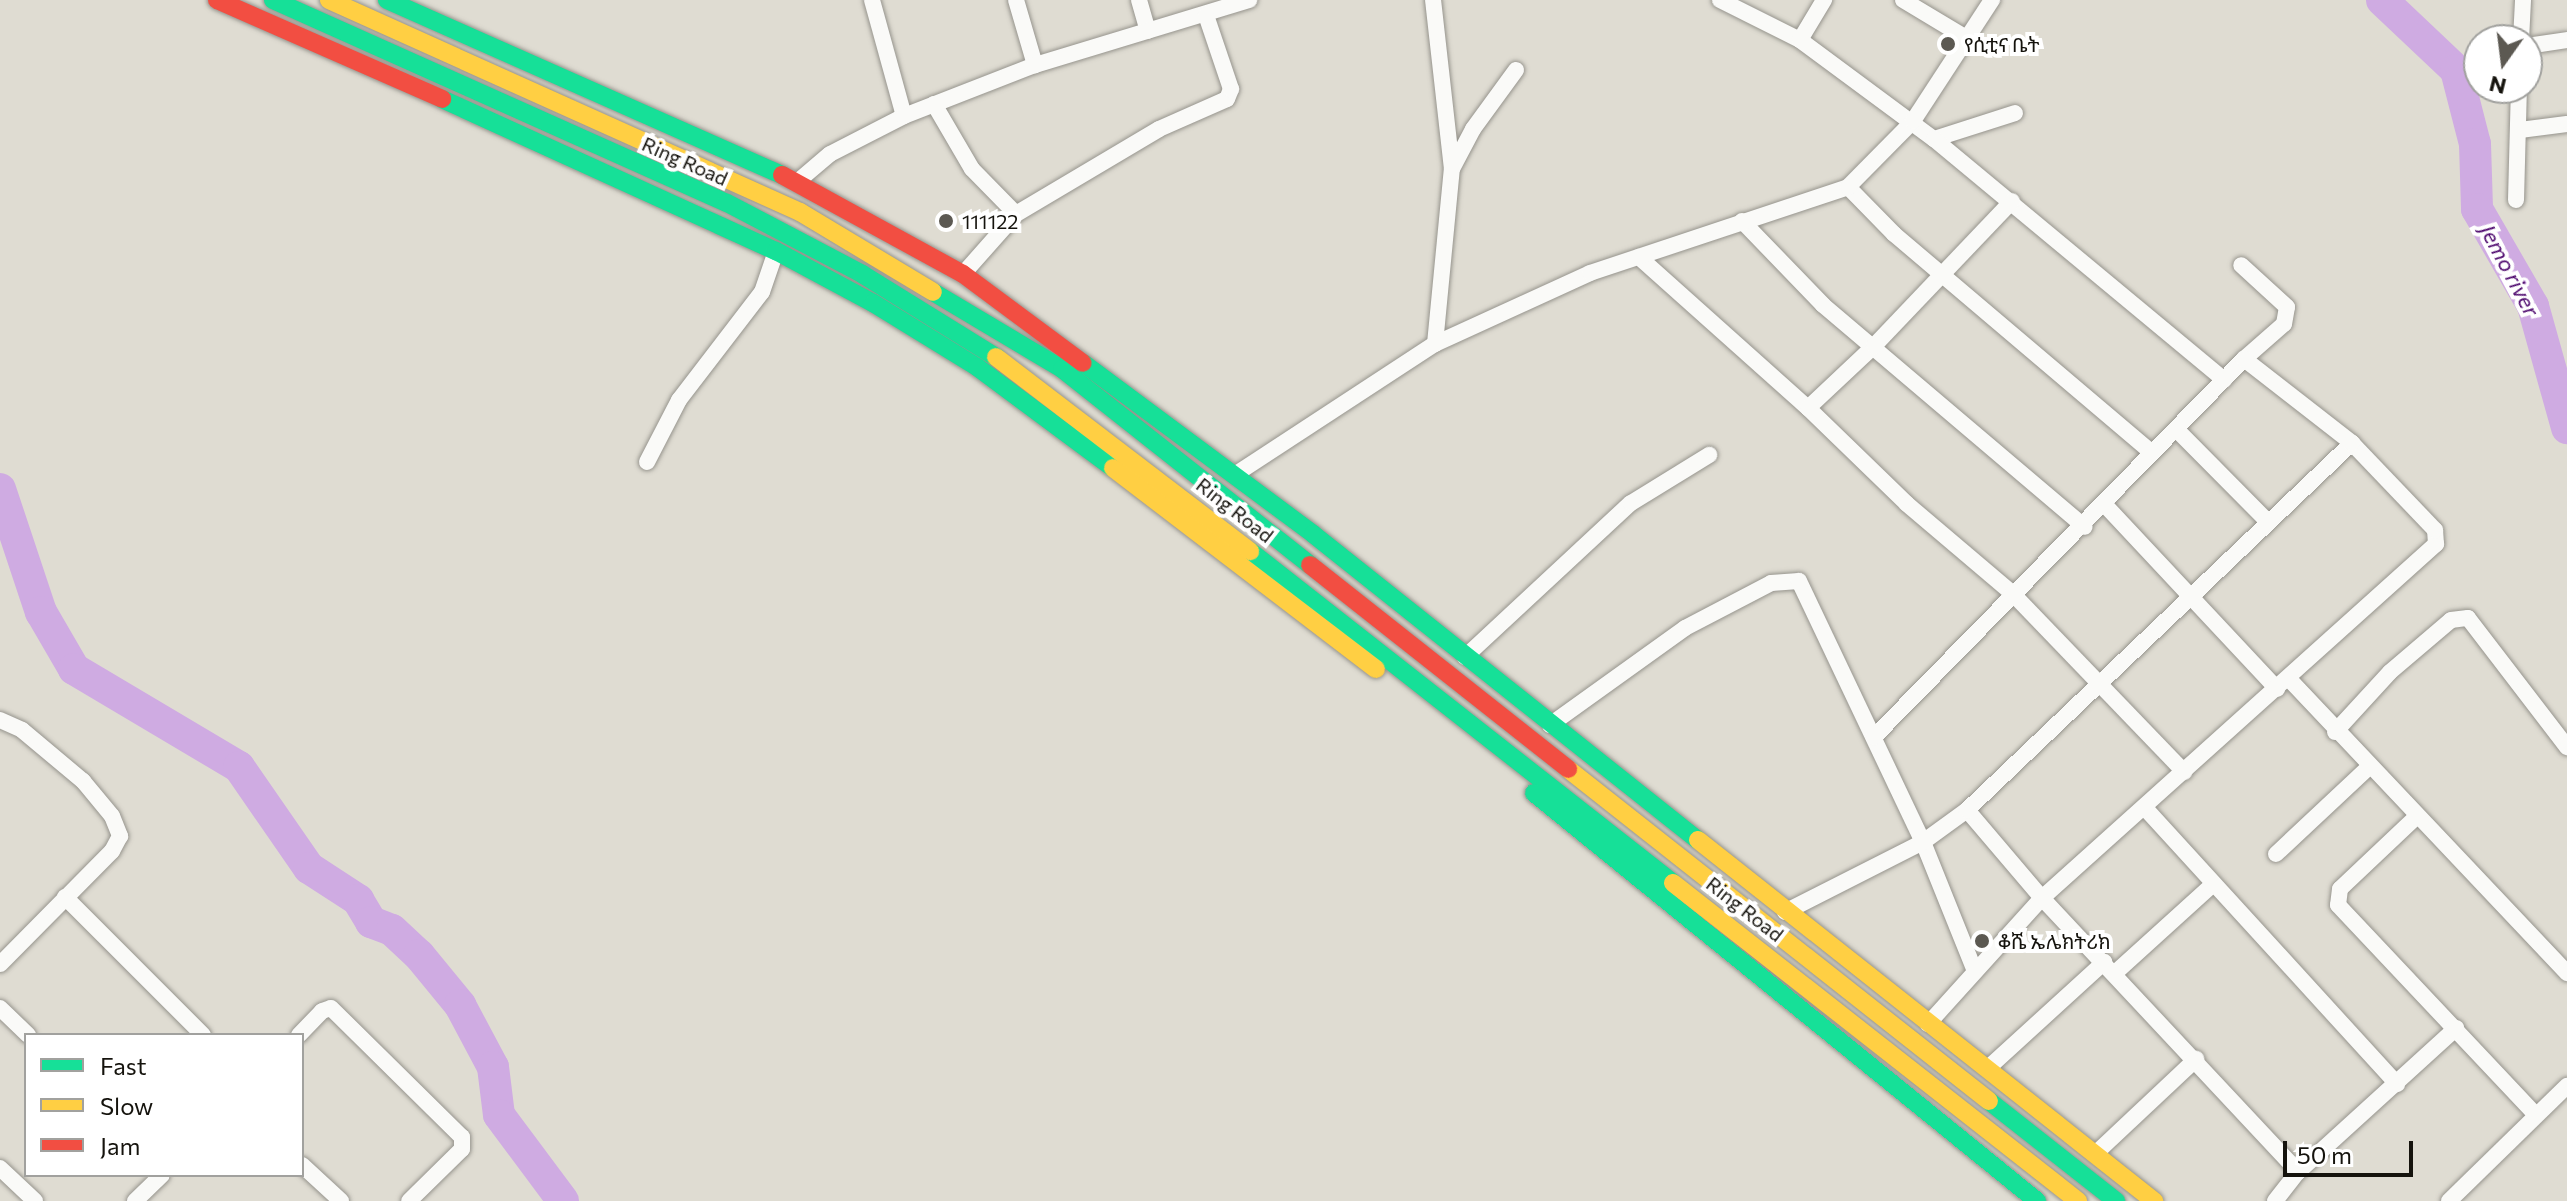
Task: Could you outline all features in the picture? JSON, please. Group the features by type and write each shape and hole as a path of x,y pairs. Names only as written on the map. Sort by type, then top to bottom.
{"main road":[{"path":"217,0 776,251 977,367 1082,444 1538,796 2037,1201"},
{"name":"Ring Road","path":"273,0 727,203 862,274 1022,373 2078,1201"},
{"name":"Ring Road","path":"329,0 800,212 1062,369 2116,1201"},
{"path":"387,0 797,182 963,274 1236,474 1785,912 2154,1201"}],"street":[{"path":"872,0 904,116"},
{"path":"1016,0 1035,65"},
{"path":"1139,0 1148,31"},
{"path":"797,182 830,154 904,116 1035,65 1249,0"},
{"path":"1433,0 1452,169 1435,344"},
{"path":"1720,0 1800,40 1913,121 2224,380"},
{"path":"1800,40 1824,0"},
{"path":"1903,0 1968,39"},
{"path":"1236,474 1435,344 1514,304 1639,257 1848,187 1913,121 1992,0"},
{"path":"2522,24 2523,0"},
{"path":"963,274 1016,214 1159,129 1227,99 1231,89 1206,15"},
{"path":"2543,44 2567,40"},
{"path":"1452,169 1473,129 1516,70"},
{"path":"934,104 972,169 1016,214"},
{"path":"2516,200 2519,104"},
{"path":"1934,139 2015,113"},
{"path":"2520,130 2567,124"},
{"path":"1848,187 1944,275 2152,453"},
{"path":"1808,408 1944,275 2012,201"},
{"path":"1742,221 1823,305 2085,527"},
{"path":"647,462 679,400 762,292 762,278 776,251"},
{"path":"1639,257 1808,408 1852,454 2013,594 2184,772"},
{"path":"1874,737 2013,594 2085,527 2244,359 2284,324 2290,312 2241,265"},
{"path":"1928,1024 1974,969 2042,898 2436,544 2435,530 2352,443 2244,359"},
{"path":"2176,429 2266,520"},
{"path":"1785,912 1923,842 1967,810 2193,597 2266,520 2352,443"},
{"path":"1465,657 1631,503 1709,455"},
{"path":"2105,505 2193,597 2335,732 2567,973"},
{"path":"1550,725 1685,628 1787,579 1804,586 1923,842 1974,969"},
{"path":"2335,732 2390,672 2451,620 2468,618 2567,747"},
{"path":"0,720 22,730 83,781 112,816 120,836 112,851 0,964"},
{"path":"2276,854 2368,768"},
{"path":"2145,808 2397,1084"},
{"path":"1967,810 2042,898 2196,1059 2298,1172"},
{"path":"2415,818 2340,889 2338,905 2535,1114"},
{"path":"1987,1069 2213,884"},
{"path":"65,897 201,1033"},
{"path":"0,1008 26,1033"},
{"path":"301,1033 322,1011 331,1008 462,1137 462,1149 409,1201"},
{"path":"2275,1201 2298,1172 2456,1028"},
{"path":"2095,1154 2196,1059"},
{"path":"2449,1201 2567,1086"},
{"path":"304,1167 341,1201"},
{"path":"0,1168 35,1201"},
{"path":"146,1197 161,1177"}],"waterway":[{"name":"Jemo river","path":"2382,0 2456,70 2475,144 2477,209 2533,306 2567,428"},
{"path":"0,489 41,612 74,669 239,767 309,868 358,900 371,922 392,930 419,955 460,1005 493,1067 499,1115 563,1201"}],"traffic: fast":[{"path":"273,0 727,203 862,274 996,357"},
{"path":"387,0 782,175"},
{"path":"442,99 776,251 873,303 977,367 1113,468"},
{"path":"933,292 1062,369 1310,565"},
{"path":"1083,363 1313,534 1698,840"},
{"path":"1250,551 1673,883"},
{"path":"1534,793 2037,1201"},
{"path":"1989,1101 2116,1201"}],"traffic: slow":[{"path":"329,0 800,212 933,292"},
{"path":"996,357 1250,551"},
{"path":"1113,468 1376,669"},
{"path":"1568,769 1989,1101"},
{"path":"1698,840 2154,1201"},
{"path":"1673,883 2078,1201"}],"traffic: jam":[{"path":"217,0 442,99"},
{"path":"782,175 963,274 1083,363"},
{"path":"1310,565 1568,769"}],"place":[{"name":"የሲቲና ቤት","path":"1948,44"},
{"name":"111122","path":"946,221"},
{"name":"ቆሼ ኤሌክትሪክ","path":"1982,941"}]}
